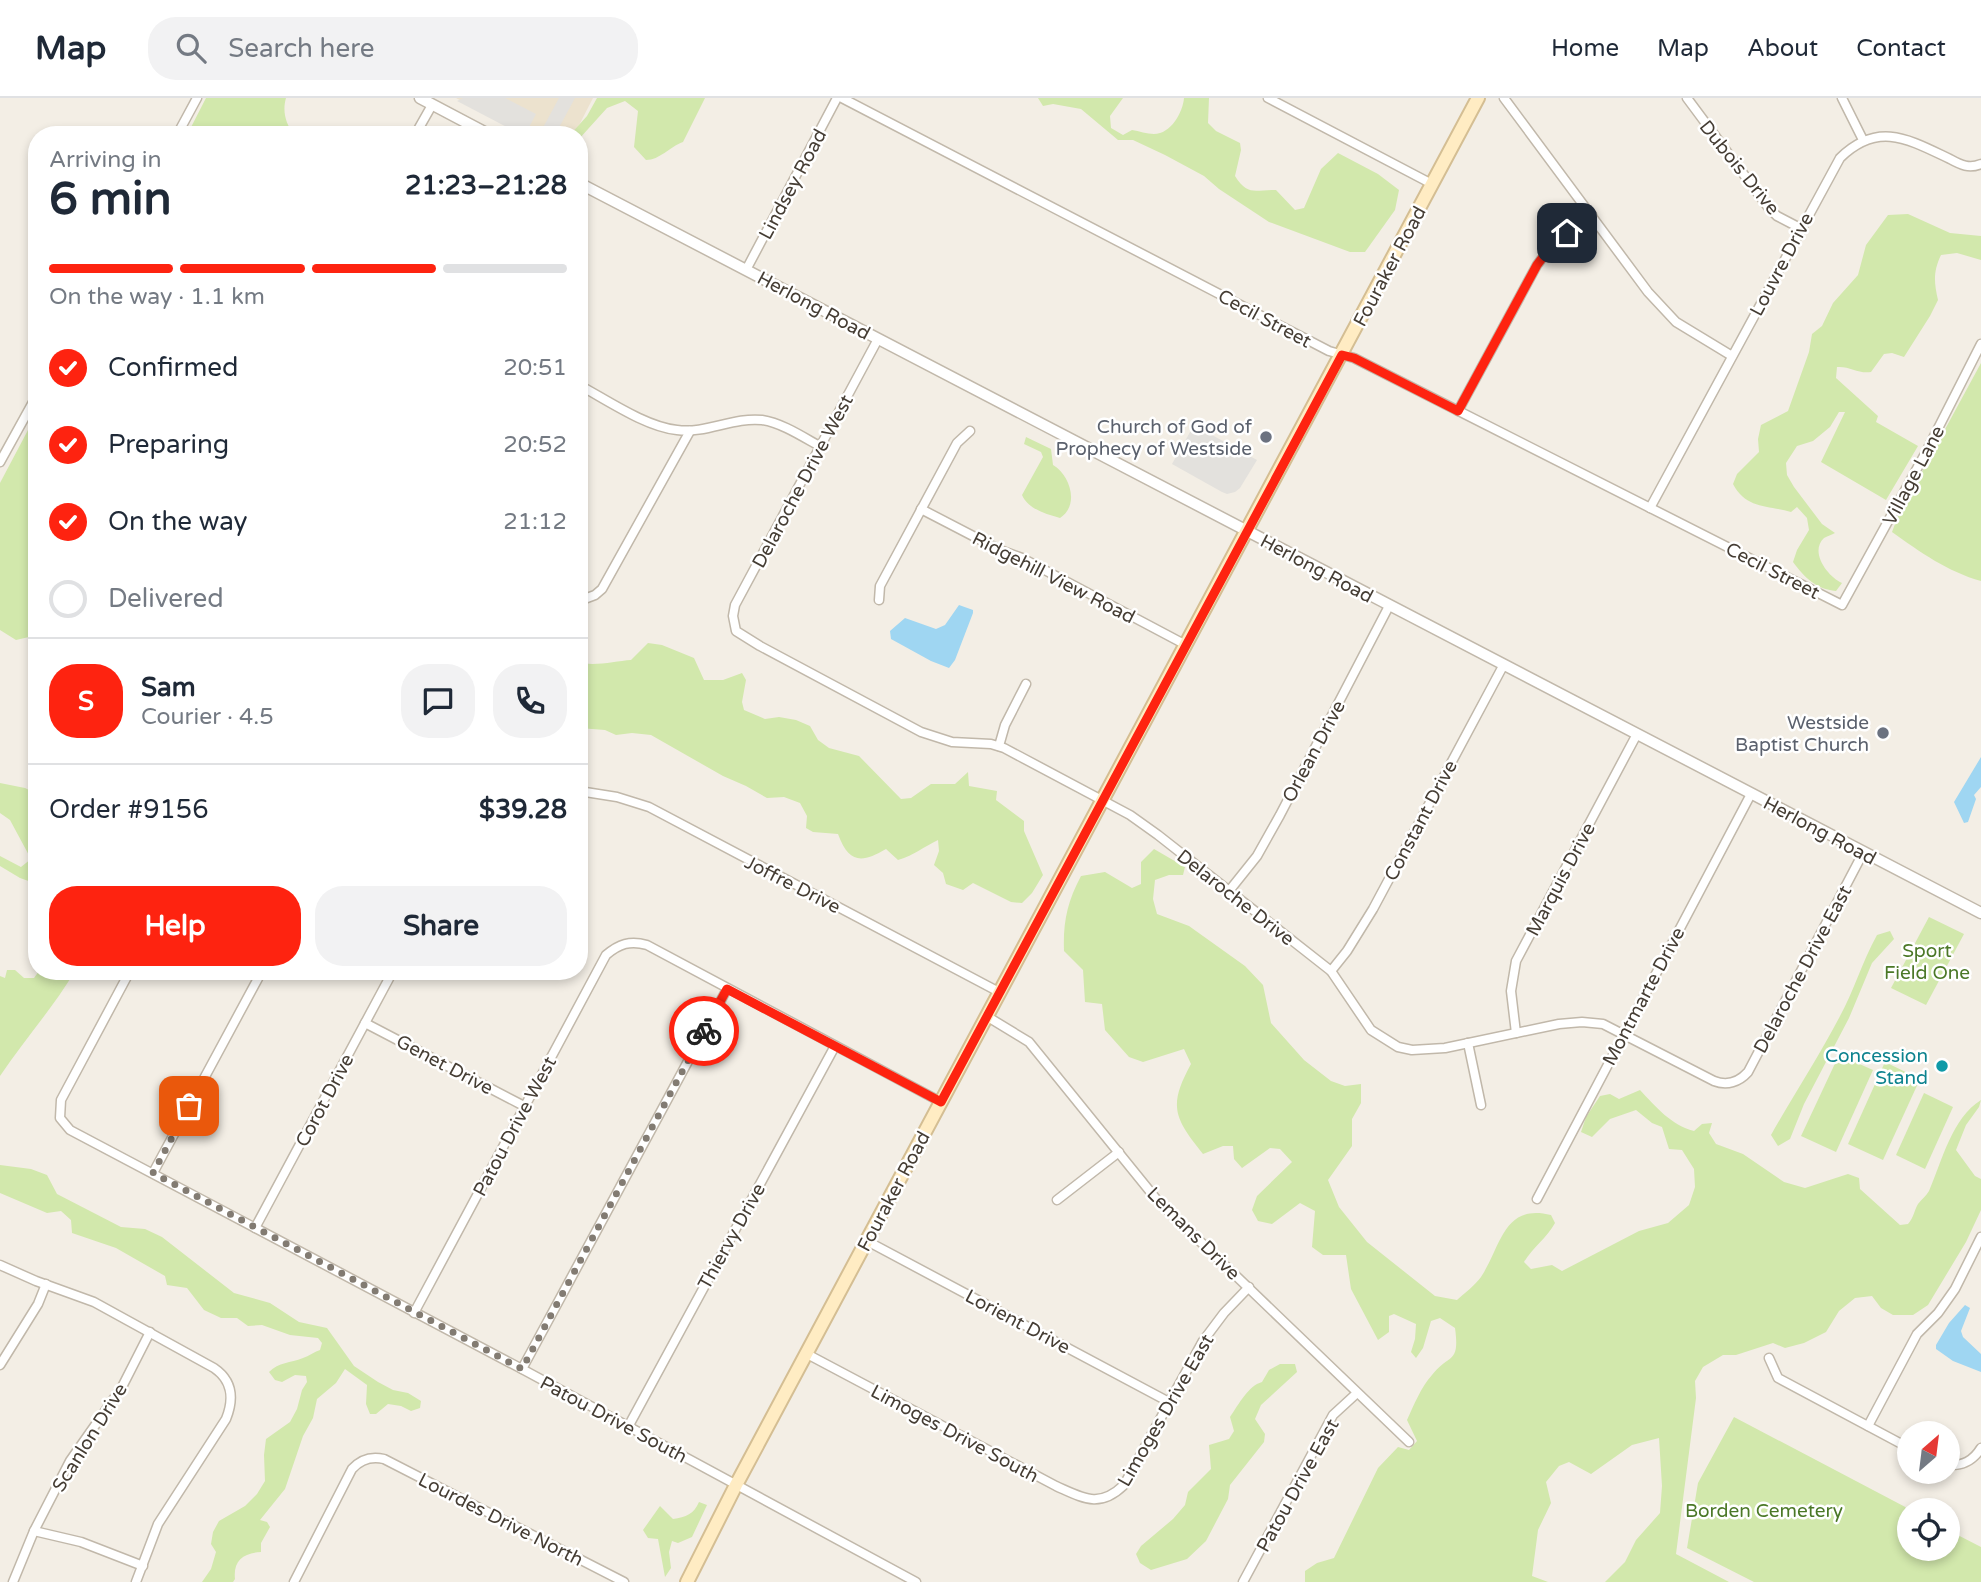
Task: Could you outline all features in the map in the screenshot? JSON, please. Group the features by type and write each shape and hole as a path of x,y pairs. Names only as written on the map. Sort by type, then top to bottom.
{"main road":[{"name":"Fouraker Road","path":"687,1582 736,1485 1478,98"}],"street":[{"path":"182,126 197,98"},
{"path":"420,98 473,126"},
{"name":"Lindsey Road","path":"747,270 840,98"},
{"name":"Cecil Street","path":"840,98 1329,351 1354,358 1842,605"},
{"path":"1268,98 1432,184"},
{"path":"1504,98 1648,292 1670,317 1702,340 1732,356"},
{"name":"Dubois Drive","path":"1687,98 1768,207 1777,216 1800,228"},
{"path":"1842,98 1863,140 1877,136 1906,139 1968,167 1981,164"},
{"path":"420,126 432,105"},
{"name":"Louvre Drive","path":"1650,508 1840,158 1863,140"},
{"name":"Herlong Road","path":"588,188 1981,913"},
{"path":"1458,411 1537,265 1553,244 1592,215"},
{"name":"Delaroche Drive West","path":"734,626 736,605 878,339"},
{"name":"Village Lane","path":"1842,605 1925,454 1981,344"},
{"path":"588,390 669,429 690,431 760,420 775,423 821,447"},
{"path":"0,462 28,411"},
{"path":"588,598 602,589 690,431"},
{"path":"879,600 880,586 921,509 957,443 970,431"},
{"name":"Ridgehill View Road","path":"921,509 1000,550 1022,558 1186,645"},
{"name":"Orlean Drive","path":"1229,891 1263,846 1389,606"},
{"name":"Delaroche Drive","path":"734,626 736,631 760,646 921,732 952,742 999,746 1139,822 1331,971 1371,1030 1388,1042 1412,1050 1445,1048 1516,1032 1582,1022 1603,1024 1714,1081 1735,1082"},
{"name":"Constant Drive","path":"1331,971 1368,918 1503,666"},
{"path":"999,746 1005,725 1026,684"},
{"name":"Marquis Drive","path":"1516,1032 1511,991 1516,961 1637,734"},
{"name":"Joffre Drive","path":"588,792 617,797 649,807 1001,993"},
{"name":"Montmarte Drive","path":"1537,1199 1751,794"},
{"name":"Delaroche Drive East","path":"1735,1082 1748,1072 1863,853"},
{"name":"Patou Drive West","path":"414,1313 606,955 619,945 635,942 647,945 727,989"},
{"name":"Patou Drive South","path":"125,980 61,1100 59,1112 63,1124 70,1130 522,1369 916,1582"},
{"path":"153,1173 256,980"},
{"name":"Corot Drive","path":"255,1228 388,980"},
{"path":"522,1369 727,989 941,1102"},
{"name":"Lemans Drive","path":"988,1017 1029,1042 1157,1200 1409,1442"},
{"name":"Genet Drive","path":"365,1023 524,1106"},
{"path":"1468,1043 1481,1105"},
{"name":"Thiervy Drive","path":"628,1427 835,1046"},
{"path":"1057,1200 1119,1152"},
{"path":"1868,1426 1917,1334 1938,1313 1955,1289 1981,1237"},
{"name":"Lorient Drive","path":"867,1241 1169,1402"},
{"path":"0,1265 94,1302 219,1371 227,1382 231,1402 226,1419 158,1524 136,1582"},
{"path":"0,1365 38,1304 46,1284"},
{"name":"Limoges Drive East","path":"1107,1497 1124,1485 1203,1342 1224,1313 1249,1287"},
{"name":"Scanlon Drive","path":"13,1582 34,1531 70,1461 122,1387 150,1332"},
{"name":"Limoges Drive South","path":"807,1354 1056,1486 1087,1499 1107,1497"},
{"path":"1769,1358 1778,1378 1897,1442"},
{"name":"Patou Drive East","path":"1244,1582 1333,1416 1357,1393"},
{"path":"1960,1464 1974,1458 1981,1448"},
{"name":"Lourdes Drive North","path":"294,1582 352,1469 367,1458 378,1458 624,1582"},
{"path":"34,1531 81,1542 143,1566"}],"shaded area":[{"path":"456,98 593,98 579,126 509,126"},
{"path":"463,98 505,98 536,114 530,126 505,126 457,101"},
{"path":"559,98 575,98 560,126 544,126"},
{"path":"1194,425 1257,460 1235,492 1222,492 1172,464"}],"green space":[{"path":"206,98 286,98 284,108 289,126 192,126"},
{"path":"597,98 705,98 683,142 656,158 646,160 634,147 638,111 625,101 607,108 588,129 588,126 578,126"},
{"path":"1038,98 1123,98 1110,116 1111,128 1123,135 1132,130 1160,133 1175,121 1184,98 1209,98 1208,123 1216,131 1240,143 1235,176 1244,187 1253,190 1276,190 1295,210 1304,208 1321,169 1338,153 1378,174 1399,190 1395,210 1365,252 1350,252 1269,222 1204,176 1133,140 1118,140 1081,109 1053,104 1043,106"},
{"path":"1908,214 1950,233 1981,236 1981,260 1957,253 1941,255 1935,277 1938,300 1904,357 1892,353 1884,354 1871,372 1837,367 1836,378 1878,416 1876,422 1918,446 1886,500 1821,462 1845,412 1839,412 1830,427 1813,441 1797,446 1786,463 1787,475 1794,487 1822,524 1835,533 1824,538 1819,550 1819,557 1826,570 1842,583 1836,591 1829,590 1812,582 1793,562 1809,530 1807,518 1797,507 1791,512 1751,502 1738,492 1733,484 1737,474 1759,452 1761,425 1788,411 1809,352 1812,334 1822,326 1833,303 1858,275 1866,245 1888,215"},
{"path":"1981,363 1981,581 1946,567 1892,532 1898,516"},
{"path":"28,430 28,637 16,640 0,630 0,483"},
{"path":"1026,437 1051,449 1053,465 1068,483 1070,506 1060,518 1033,507 1022,495 1043,457 1041,452 1024,444"},
{"path":"648,643 662,645 694,658 704,680 723,680 742,673 746,680 742,702 744,710 765,719 779,717 810,726 818,740 829,748 859,756 901,799 911,798 931,784 955,784 968,772 969,786 997,791 996,800 1024,821 1024,831 1043,875 1022,903 1011,902 973,883 963,890 946,884 943,873 934,865 939,851 938,840 898,860 886,849 870,857 857,858 847,851 838,834 813,832 806,828 807,816 800,803 784,797 767,798 651,735 616,735 605,730 588,729 588,663 631,660"},
{"path":"0,783 28,790 28,853 10,820 0,813"},
{"path":"1154,849 1185,867 1183,875 1169,875 1155,880 1153,899 1157,914 1189,926 1245,966 1263,985 1271,1023 1304,1060 1331,1081 1345,1086 1361,1084 1361,1103 1352,1119 1352,1146 1328,1180 1339,1207 1367,1242 1435,1296 1457,1300 1470,1289 1481,1277 1506,1230 1513,1221 1523,1215 1551,1215 1555,1223 1524,1262 1531,1269 1552,1265 1562,1271 1639,1231 1668,1223 1689,1205 1695,1187 1694,1169 1682,1150 1669,1149 1662,1127 1652,1123 1636,1110 1610,1119 1592,1137 1581,1132 1586,1117 1600,1096 1610,1094 1619,1099 1640,1090 1664,1115 1686,1128 1694,1131 1702,1124 1712,1123 1709,1133 1716,1144 1743,1154 1784,1182 1805,1188 1848,1174 1859,1178 1860,1189 1900,1225 1910,1221 1918,1204 1929,1191 1955,1129 1962,1118 1981,1100 1966,1125 1956,1150 1975,1176 1981,1179 1981,1210 1966,1242 1928,1305 1913,1315 1893,1315 1881,1308 1872,1296 1855,1298 1839,1311 1826,1332 1804,1343 1785,1348 1773,1343 1736,1355 1723,1355 1703,1367 1695,1381 1696,1398 1676,1554 1729,1582 1605,1582 1625,1562 1636,1540 1660,1513 1662,1486 1659,1438 1632,1445 1591,1474 1569,1462 1559,1466 1546,1482 1551,1503 1538,1530 1532,1576 1548,1582 1305,1582 1305,1571 1317,1563 1334,1558 1378,1468 1398,1447 1409,1450 1417,1441 1407,1420 1428,1380 1452,1357 1456,1348 1455,1328 1440,1318 1431,1321 1423,1348 1416,1358 1411,1352 1416,1324 1394,1314 1389,1316 1389,1332 1378,1340 1351,1289 1346,1255 1323,1255 1312,1247 1315,1211 1300,1203 1272,1224 1258,1221 1252,1210 1257,1196 1292,1162 1280,1149 1270,1148 1242,1168 1234,1159 1233,1146 1223,1146 1203,1154 1186,1131 1177,1111 1179,1091 1191,1064 1184,1049 1143,1062 1129,1057 1105,1030 1102,1004 1085,1002 1083,970 1064,951 1067,913 1076,886 1081,876 1105,872 1132,888 1141,884 1141,862"},
{"path":"0,856 21,867 28,861 28,881 0,866"},
{"name":"Sport Field One","path":"1929,917 1964,934 1926,1005 1891,988"},
{"path":"1890,931 1894,939 1872,963 1849,1018 1804,1104 1790,1139 1778,1146 1771,1135 1839,1018 1877,935"},
{"path":"7,970 15,970 28,980 69,980 0,1076 0,976 5,978"},
{"path":"1839,1055 1873,1070 1836,1152 1801,1136"},
{"path":"1885,1062 1920,1079 1883,1160 1848,1144"},
{"path":"1924,1093 1953,1107 1925,1169 1896,1155"},
{"path":"0,1165 31,1169 47,1175 57,1194 121,1227 145,1229 162,1237 234,1293 270,1303 299,1322 327,1328 354,1366 393,1390 408,1393 421,1401 420,1408 411,1411 388,1404 376,1414 370,1414 366,1404 367,1385 345,1369 336,1383 317,1399 313,1418 303,1436 285,1489 260,1520 267,1522 270,1527 261,1543 261,1552 240,1559 233,1582 202,1582 211,1569 216,1552 211,1544 213,1532 219,1521 245,1506 257,1494 265,1481 266,1439 290,1422 307,1382 306,1376 295,1375 282,1382 275,1380 269,1372 281,1364 320,1350 322,1343 318,1338 290,1335 262,1325 248,1326 237,1318 221,1318 204,1310 187,1288 167,1285 165,1276 116,1248 72,1233 71,1220 61,1211 47,1213 0,1193"},
{"path":"1280,1364 1295,1364 1297,1372 1261,1405 1255,1419 1265,1434 1264,1442 1230,1485 1228,1499 1206,1541 1187,1559 1151,1570 1140,1563 1136,1554 1141,1546 1173,1519 1185,1505 1188,1492 1211,1469 1209,1445 1229,1439 1234,1431 1230,1417 1240,1401 1252,1387 1262,1382 1269,1370"},
{"name":"Borden Cemetery","path":"1734,1417 1897,1503 1897,1561 1960,1561 1960,1536 1981,1547 1981,1582 1754,1582 1687,1548 1698,1483"},
{"path":"699,1502 707,1505 692,1537 678,1543 672,1541 669,1552 671,1568 665,1577 658,1539 648,1538 643,1530 660,1506 673,1519 689,1514"}],"water":[{"path":"959,605 973,610 973,613 955,660 949,668 891,639 890,631 905,618 936,629 945,625"},
{"path":"1981,757 1981,787 1974,795 1976,799 1968,822 1964,823 1954,802"},
{"path":"1965,1305 1970,1308 1961,1331 1963,1337 1981,1354 1981,1372 1953,1361 1936,1349 1949,1323"}],"way so far":[{"path":"189,1106 153,1173 522,1369 704,1031"}],"place":[{"name":"Church of God of Prophecy of Westside","path":"1266,437"},
{"name":"Westside Baptist Church","path":"1883,733"},
{"name":"Concession Stand","path":"1942,1066"}],"route":[{"path":"704,1031 727,989 941,1102 1342,355 1354,358 1458,411 1537,265 1553,244 1567,233"}]}
